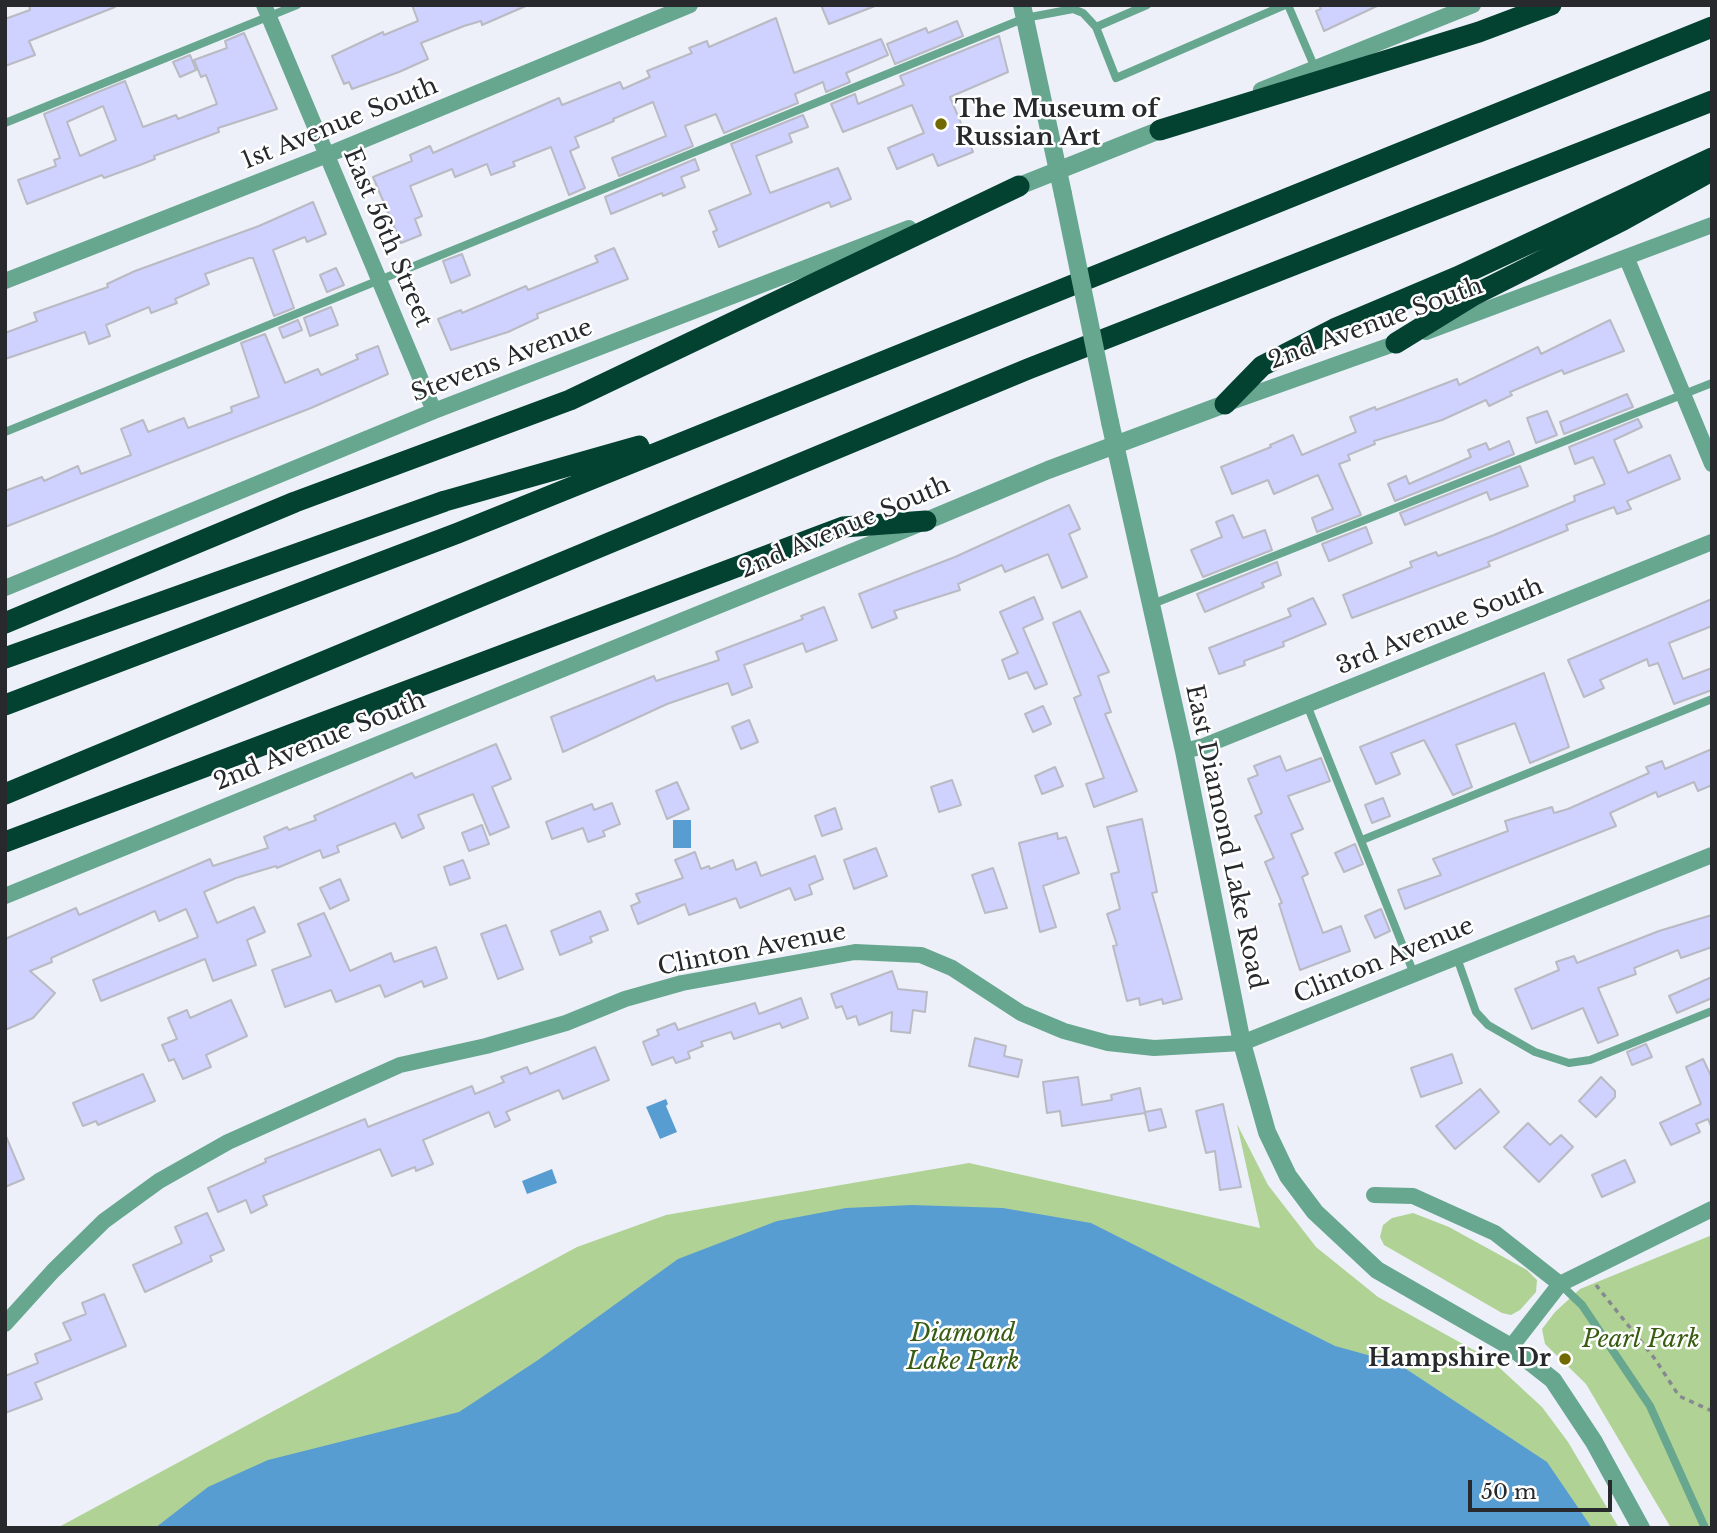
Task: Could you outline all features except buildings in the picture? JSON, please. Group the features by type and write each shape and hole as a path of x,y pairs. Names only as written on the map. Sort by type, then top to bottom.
{"highway":[{"path":"1160,130 1467,36 1551,5"},
{"path":"5,705 458,533 1712,27"},
{"path":"5,794 1028,369 1712,101"},
{"path":"1225,404 1262,366 1334,329 1457,277 1712,158"},
{"path":"1396,343 1474,295 1623,220 1712,171"},
{"path":"5,623 295,502 570,400 1020,186"},
{"path":"5,658 445,501 738,418"},
{"path":"5,842 843,527 926,521"}],"street":[{"name":"1st Avenue South","path":"5,281 327,155 690,5"},
{"path":"1020,186 1473,5"},
{"name":"East 56th Street","path":"267,11 434,411"},
{"name":"East Diamond Lake Road","path":"1024,12 1115,444 1184,751 1242,1042 1267,1132 1287,1176 1315,1212 1377,1270 1511,1347 1553,1380 1594,1442 1641,1528"},
{"name":"Stevens Avenue","path":"5,587 434,411 1020,186"},
{"name":"2nd Avenue South","path":"5,896 1115,444 1627,259 1712,225"},
{"path":"1627,259 1712,464"},
{"name":"3rd Avenue South","path":"1184,751 1204,746 1712,542"},
{"name":"Clinton Avenue","path":"5,1324 53,1271 104,1221 159,1181 228,1142 400,1065 552,1027 625,999 682,984 855,952 921,955 953,968 1021,1013 1064,1031 1108,1043 1154,1048 1242,1042 1712,855"},
{"path":"1374,1195 1413,1196 1495,1233 1560,1284"},
{"path":"1511,1347 1560,1284 1712,1209"}],"lane":[{"path":"5,123 267,11 297,5"},
{"path":"1096,27 1147,5"},
{"path":"5,432 380,282 1024,12 1073,9 1083,13 1096,27 1116,78 1287,5 1315,68"},
{"path":"1150,605 1712,383"},
{"path":"1362,840 1712,699"},
{"path":"1307,705 1414,974"},
{"path":"1456,955 1476,1012 1488,1024 1535,1052 1569,1063 1590,1060 1712,1011"},
{"path":"1560,1284 1583,1305 1650,1406 1705,1528"}],"path":[{"path":"1584,1273 1655,1359 1679,1396 1712,1411"}],"green space":[{"name":"Diamond Lake Park","path":"1237,1124 1268,1185 1316,1247 1378,1297 1490,1359 1542,1407 1568,1442 1619,1528 57,1528 577,1247 666,1215 969,1163 1260,1228"},
{"path":"1413,1213 1449,1227 1527,1270 1537,1280 1536,1292 1520,1310 1511,1315 1502,1313 1384,1245 1380,1237 1383,1225 1392,1218"},
{"name":"Pearl Park","path":"1712,1235 1712,1528 1671,1528 1586,1384 1545,1344 1542,1329 1555,1312 1580,1289"}],"water":[{"path":"673,820 691,820 691,848 673,848"},
{"path":"666,1099 666,1106 677,1132 660,1139 646,1107"},
{"path":"552,1169 557,1183 527,1194 522,1181"},
{"name":"Diamond Lake Park","path":"912,1205 1003,1208 1091,1223 1335,1346 1397,1363 1547,1462 1592,1528 155,1528 208,1487 268,1460 459,1412 538,1360 678,1259 777,1221 846,1208"}],"place":[{"name":"The Museum of Russian Art","path":"941,124"},
{"name":"Hampshire Dr","path":"1565,1359"}]}
